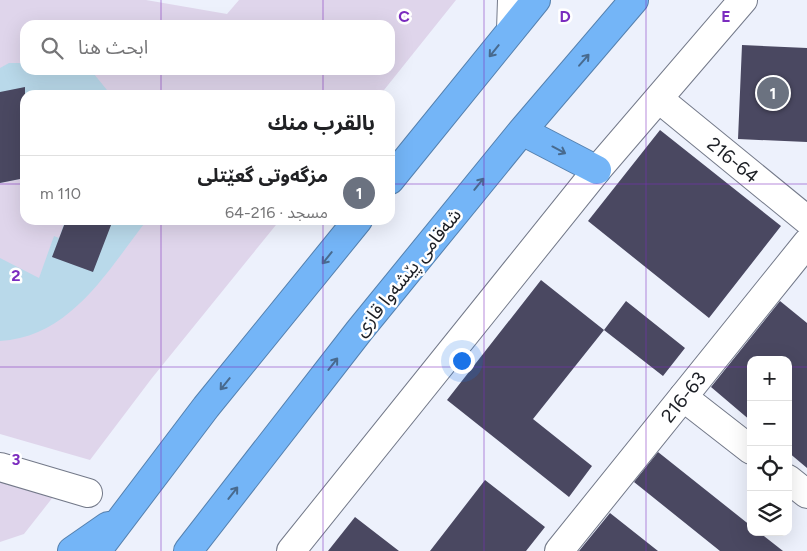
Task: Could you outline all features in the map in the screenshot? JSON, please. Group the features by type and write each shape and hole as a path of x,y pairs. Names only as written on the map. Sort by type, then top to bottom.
{"highway":[{"path":"395,174 536,0"},
{"name":"شەقامی پێشەوا قازی","path":"188,551 358,331 522,131 634,0"},
{"path":"522,131 597,170"},
{"path":"96,551 206,407 354,225"},
{"path":"72,551 125,514"}],"street":[{"path":"511,30 512,0"},
{"path":"291,551 597,170 743,0"},
{"name":"216-64","path":"659,99 807,220"},
{"name":"216-63","path":"559,551 807,243"},
{"path":"683,397 747,447"},
{"path":"0,467 88,493"},
{"path":"792,482 807,494"}],"shaded area":[{"path":"0,0 146,0 227,14 239,0 456,0 384,90 20,90 20,225 276,225 152,378 90,460 0,434"},
{"path":"0,472 57,492 24,534 0,542"}],"water":[{"path":"9,63 20,63 20,75 95,75 107,90 20,90 20,179 0,183 0,68"},
{"path":"64,225 143,225 86,298 67,314 47,327 25,337 0,341 0,258 39,278 54,236 59,238"}],"building":[{"path":"742,45 807,48 807,142 738,139"},
{"path":"25,87 25,90 20,90 20,179 0,183 0,92"},
{"path":"660,130 781,226 709,318 588,221"},
{"path":"64,225 111,225 93,272 52,257"},
{"path":"541,280 604,330 533,419 592,466 569,497 447,400"},
{"path":"626,301 685,348 663,376 604,330"},
{"path":"780,301 807,323 807,468 792,455 792,356 747,356 747,418 711,387"},
{"path":"658,452 747,523 747,536 764,536 783,551 720,551 634,482"},
{"path":"485,480 545,527 526,551 430,551"},
{"path":"610,513 658,551 579,551"},
{"path":"355,517 399,551 328,551"}],"place":[{"name":"مزگەوتی گعێتلی","path":"773,93"}]}
